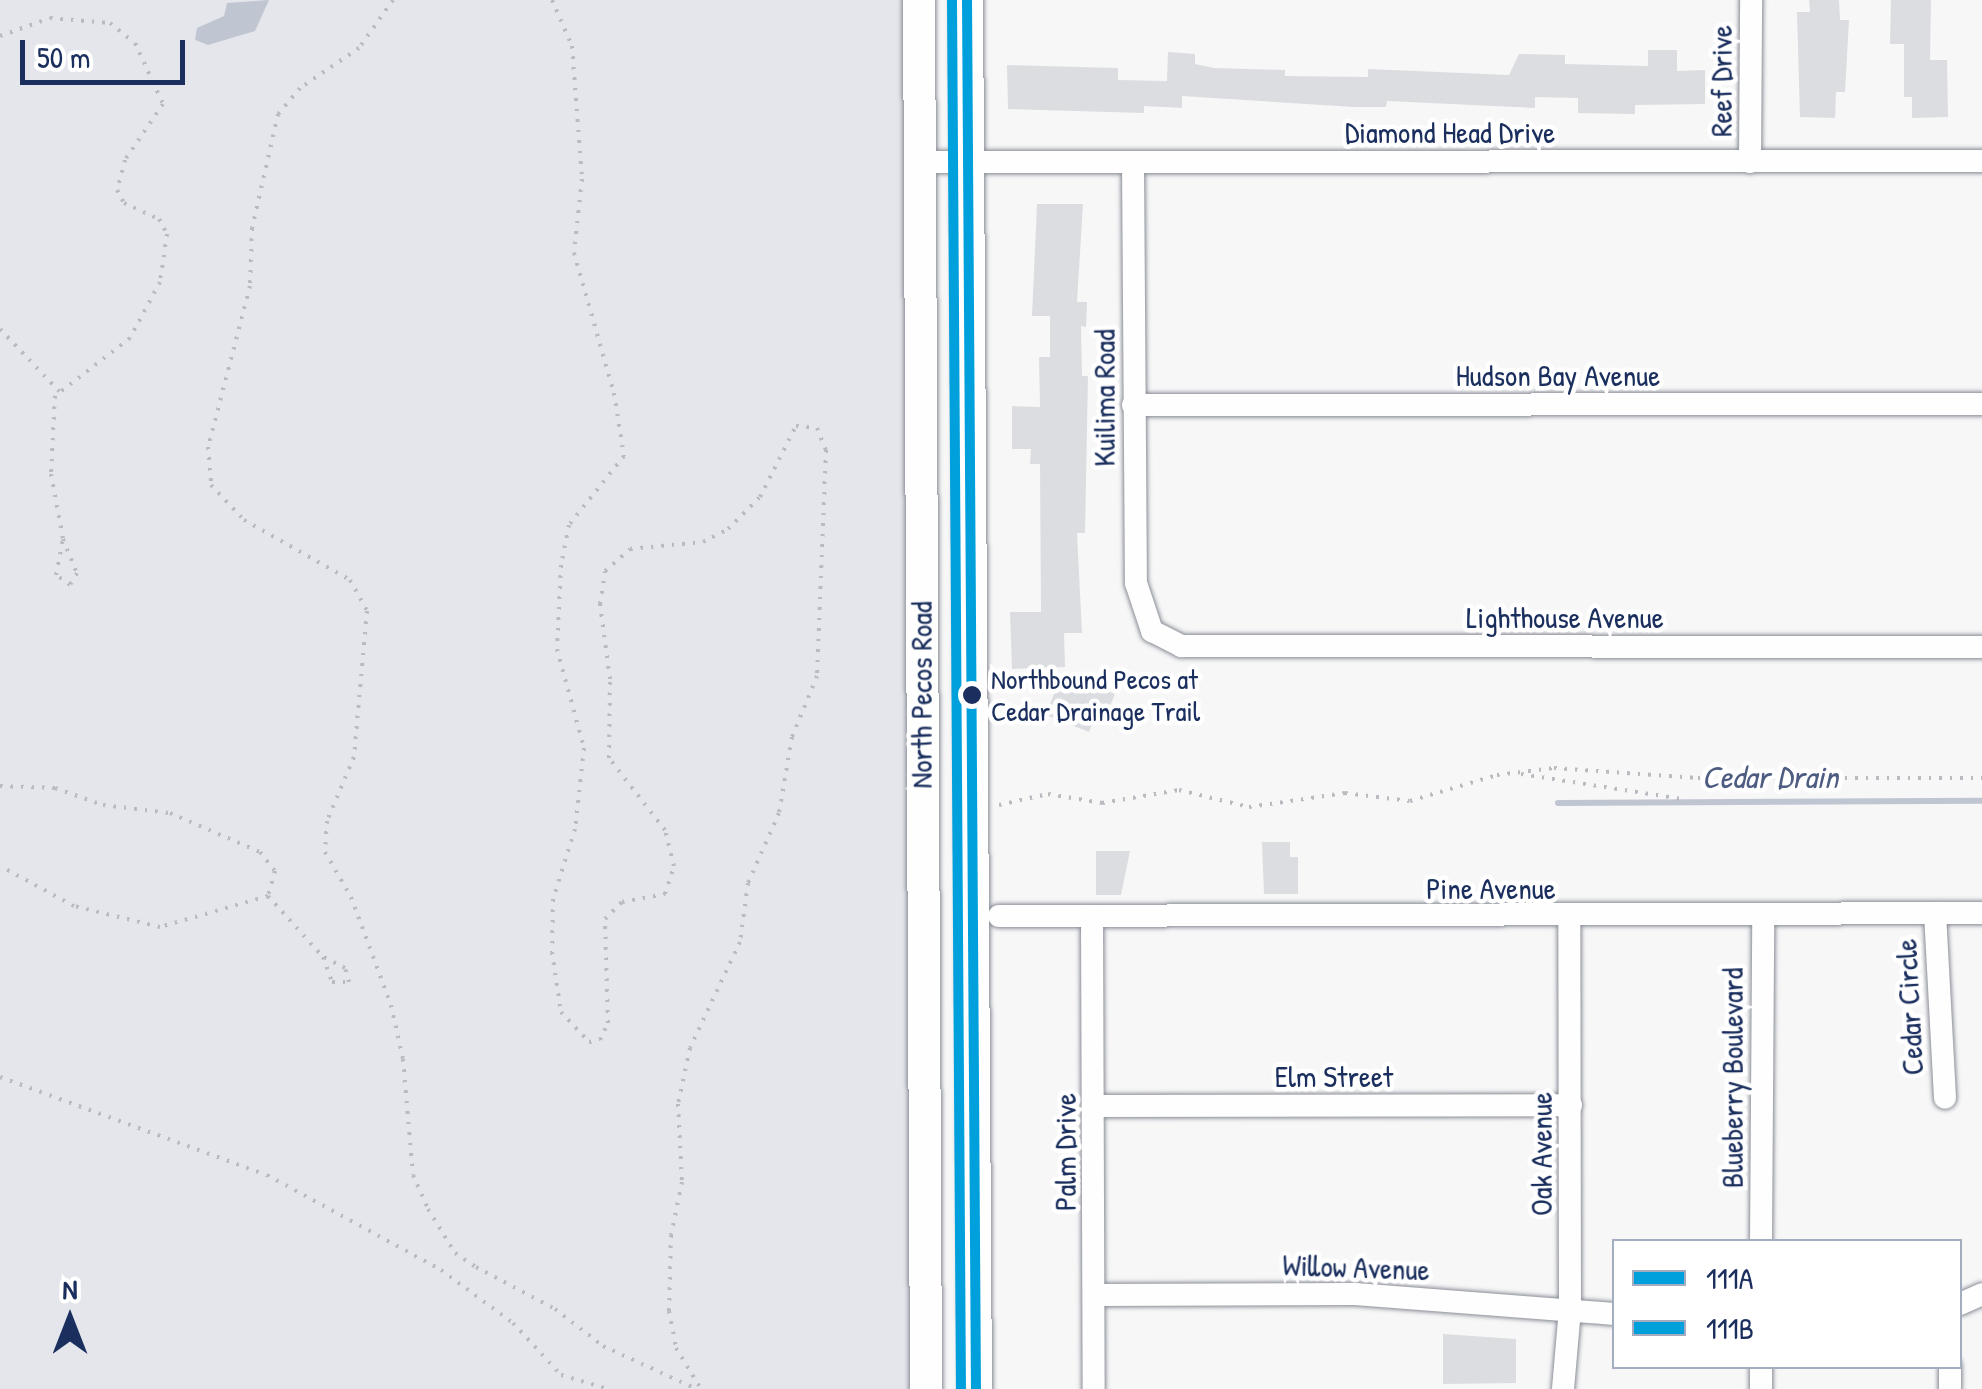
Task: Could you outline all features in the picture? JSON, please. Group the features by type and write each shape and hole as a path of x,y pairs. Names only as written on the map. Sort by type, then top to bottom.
{"main road":[{"name":"North Pecos Road","path":"919,0 926,1389"},
{"name":"North Pecos Road","path":"967,0 976,1389"}],"street":[{"name":"Reef Drive","path":"1750,162 1752,0"},
{"name":"Diamond Head Drive","path":"919,162 1982,161"},
{"name":"Kuilima Road","path":"1133,162 1136,582 1152,631"},
{"name":"Hudson Bay Avenue","path":"1133,406 1982,404"},
{"name":"Lighthouse Avenue","path":"1152,631 1181,646 1982,647"},
{"name":"Cedar Circle","path":"1936,912 1945,1098"},
{"name":"Pine Avenue","path":"999,916 1569,919 1982,913"},
{"name":"Palm Drive","path":"1092,916 1096,1106 1094,1389"},
{"name":"Blueberry Boulevard","path":"1761,1239 1763,916"},
{"name":"Oak Avenue","path":"1563,1389 1570,1309 1569,919"},
{"name":"Elm Street","path":"1096,1106 1571,1105"},
{"name":"Willow Avenue","path":"1095,1295 1355,1294 1612,1314"}],"path":[{"path":"393,0 359,48 300,88 278,114 252,228 250,286 208,447 211,485 244,520 350,580 366,611 354,758 327,821 325,852 351,897 390,1004 403,1059 413,1175 428,1209 456,1253 476,1268 556,1310 602,1346 695,1387"},
{"path":"552,0 572,46 582,179 574,252 614,393 624,456 569,524 561,566 557,649 584,748 575,829 553,899 552,952 561,1012 589,1042 600,1040 608,1023 606,919 622,902 665,894 674,866 665,830 609,758 610,679 600,604 606,570 620,552 704,542 728,529 760,498 796,426 816,428 826,450 816,676 792,737 779,813 748,883 740,942 690,1048 678,1104 682,1182 671,1235 668,1311 676,1348 695,1387"},
{"path":"0,36 50,18 110,23 135,43 163,104 125,160 117,190 124,203 160,218 167,234 160,282 130,338 59,390 50,424 51,474 62,539 77,573 70,585 56,575 62,539"},
{"path":"0,330 59,390"},
{"path":"1516,772 1539,781 1610,785 1682,799"},
{"path":"993,806 1048,794 1102,803 1180,790 1249,807 1346,793 1410,801 1516,772 1982,778"},
{"path":"0,786 55,788 103,805 170,813 260,852 275,871 268,896"},
{"path":"0,866 74,906 140,926 174,924 268,896"},
{"path":"268,896 323,958 332,982 349,982 345,968 323,958"},
{"path":"0,1077 268,1175 441,1270 512,1323 562,1375 608,1389"}],"shaded area":[{"path":"0,0 904,0 912,1389 0,1389"},
{"path":"269,0 255,31 208,45 195,40 197,28 224,16 227,3"}],"building":[{"path":"1809,0 1839,0 1840,20 1849,20 1845,92 1836,92 1835,118 1800,117 1797,12 1810,12"},
{"path":"1891,0 1931,0 1930,60 1947,60 1948,117 1912,118 1912,97 1904,97 1904,44 1890,44"},
{"path":"1648,50 1677,50 1677,71 1705,70 1705,104 1635,105 1635,114 1578,113 1578,98 1535,97 1535,108 1387,101 1386,107 1354,107 1182,96 1182,108 1144,106 1144,113 1008,109 1007,65 1118,68 1118,80 1167,81 1168,52 1195,54 1195,64 1214,68 1285,70 1285,76 1368,77 1368,69 1509,75 1519,54 1565,55 1565,64 1648,66"},
{"path":"1037,204 1083,204 1077,302 1087,302 1086,327 1081,326 1082,376 1088,376 1085,533 1077,533 1082,633 1064,633 1065,667 1012,669 1010,612 1041,612 1040,464 1030,464 1031,449 1012,449 1012,406 1040,407 1039,357 1050,357 1050,316 1032,316"},
{"path":"1062,673 1115,694 1105,718 1096,714 1089,732 1046,715"},
{"path":"1262,842 1290,842 1290,857 1298,857 1298,894 1264,894"},
{"path":"1096,851 1130,851 1121,895 1096,895"},
{"path":"1443,1334 1516,1339 1516,1383 1443,1384"}],"waterway":[{"name":"Cedar Drain","path":"1558,803 1982,801"}],"transit line":[{"name":"111B","path":"952,0 961,1389"},
{"name":"111A","path":"967,0 976,1389"}],"place":[{"name":"Northbound Pecos at Cedar Drainage Trail","path":"972,695"}]}
